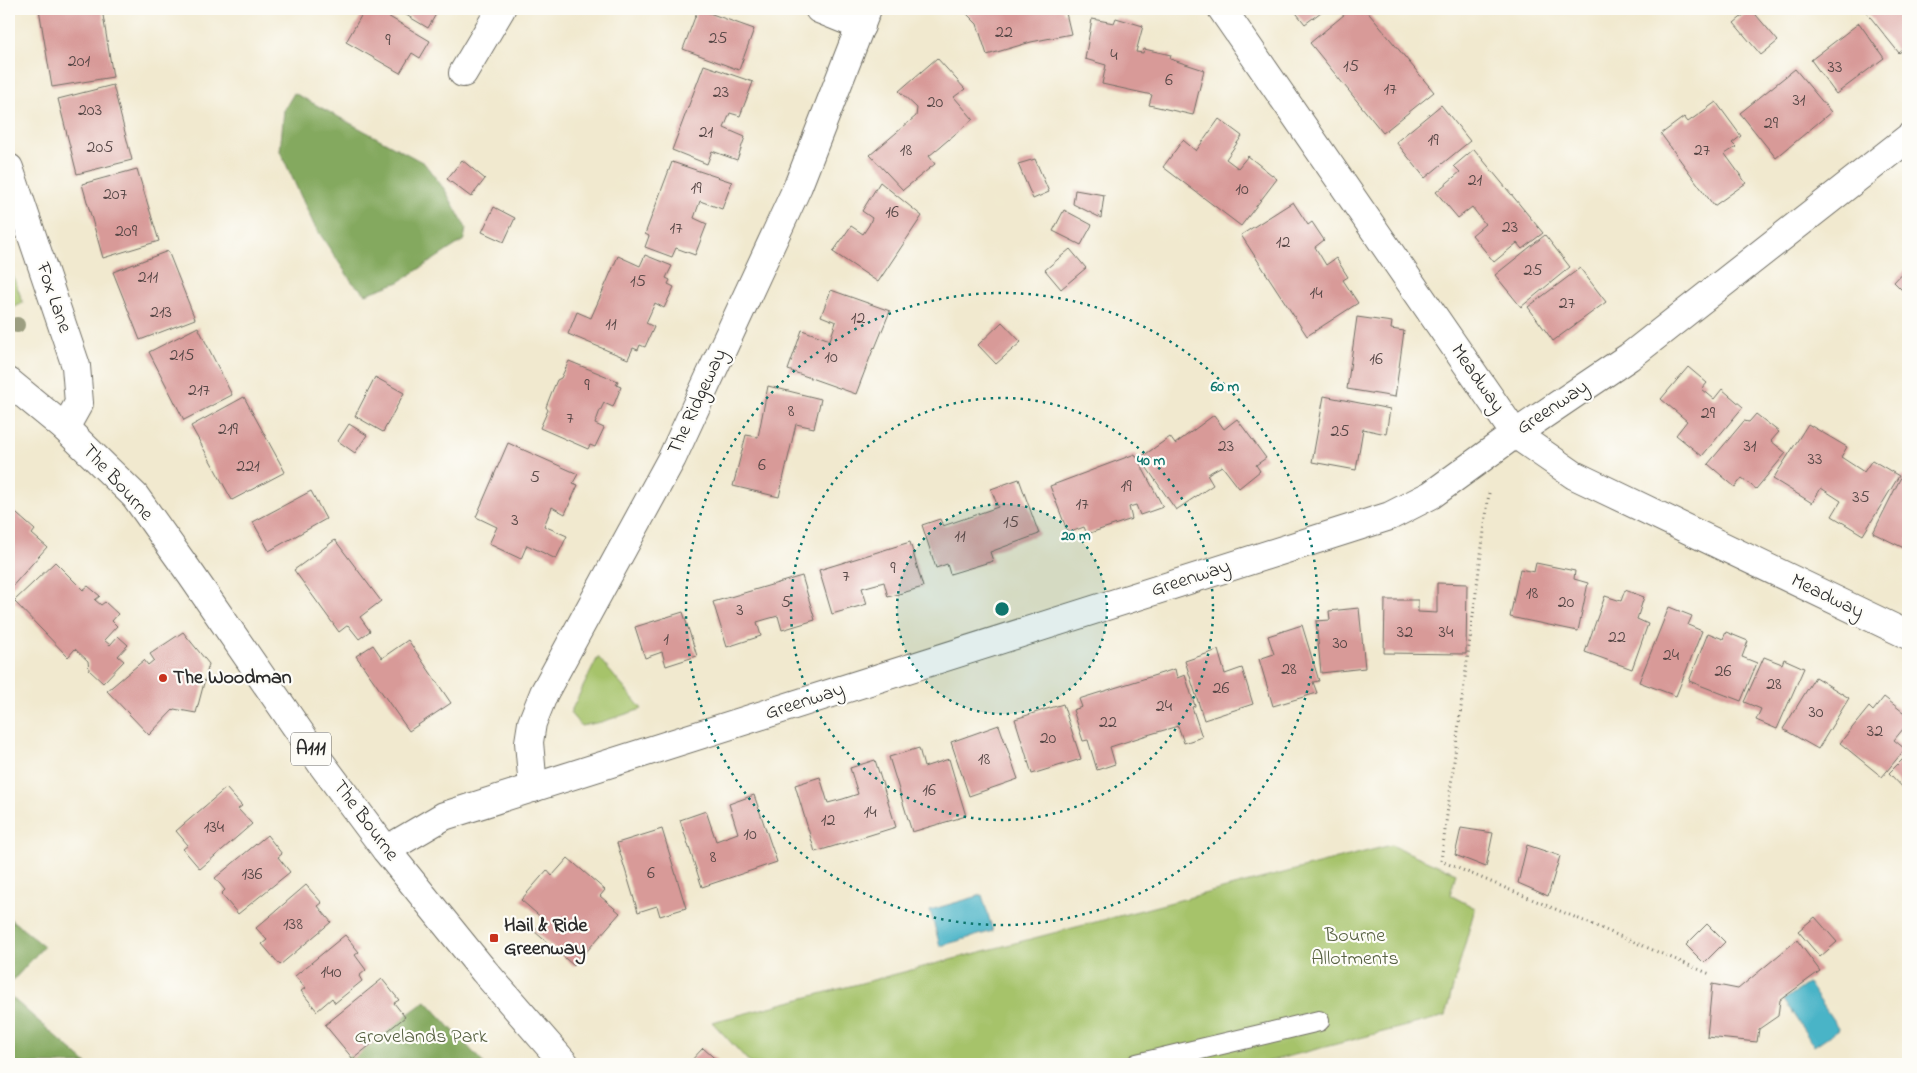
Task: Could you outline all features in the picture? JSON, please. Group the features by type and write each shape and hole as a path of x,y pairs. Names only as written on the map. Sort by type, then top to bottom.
{"street":[{"path":"463,73 502,9"},
{"path":"819,9 864,18"},
{"name":"Meadway","path":"1222,9 1505,441 1908,635"},
{"name":"The Ridgeway","path":"534,788 529,742 532,723 544,693 672,458 798,186 864,18"},
{"name":"Greenway","path":"386,850 444,816 1390,516 1431,495 1505,441 1629,357 1908,138"},
{"name":"Fox Lane","path":"9,168 76,366 79,403 65,428"},
{"name":"A111","path":"9,382 65,428"},
{"name":"The Bourne","path":"65,428 135,496 321,763 386,850 484,971 565,1064"}],"lane":[{"path":"1137,1064 1319,1021"}],"path":[{"path":"1505,441 1440,861 1710,974"}],"green space":[{"path":"294,93 424,163 445,190 466,228 464,240 399,282 366,294 352,282 314,225 280,151 284,110"},
{"path":"9,264 23,303 9,310"},
{"path":"598,657 642,709 601,722 581,726 570,713"},
{"name":"Bourne Allotments","path":"1391,845 1456,873 1450,895 1475,908 1445,1016 1259,1064 751,1064 712,1022"},
{"path":"9,918 44,946 9,985"},
{"path":"9,995 87,1064 9,1064"},
{"name":"Grovelands Park","path":"426,1001 484,1064 339,1064"}],"water":[{"path":"982,895 993,931 940,946 930,910"},
{"path":"1808,983 1839,1029 1814,1046 1784,1000"}],"building":[{"path":"39,9 102,9 113,77 52,87"},
{"path":"365,9 376,9 430,41 420,58 412,53 400,73 346,42"},
{"path":"396,9 439,9 428,28"},
{"path":"698,9 754,29 739,70 683,49"},
{"path":"962,9 1062,9 1066,13 1071,34 1031,42 987,55 977,24"},
{"path":"1293,9 1325,9 1305,24"},
{"path":"1351,9 1365,9 1434,92 1383,133 1310,43"},
{"path":"1751,9 1778,41 1761,55 1734,23"},
{"path":"1872,9 1908,9 1908,46 1899,53 1867,13"},
{"path":"1116,18 1143,26 1136,52 1143,53 1144,49 1171,55 1170,59 1204,70 1193,115 1149,105 1152,95 1102,84 1106,65 1085,59 1092,19 1114,23"},
{"path":"1859,23 1884,58 1836,94 1811,60"},
{"path":"937,58 965,89 954,97 973,119 929,156 935,164 903,190 870,155 916,116 917,108 899,91"},
{"path":"704,65 753,82 740,116 730,113 724,128 745,137 737,160 712,151 707,164 672,150"},
{"path":"1795,69 1831,112 1776,158 1740,113"},
{"path":"113,85 132,160 77,174 58,99"},
{"path":"1716,102 1741,136 1732,143 1736,147 1725,154 1746,183 1714,206 1661,134 1684,117 1688,122"},
{"path":"1441,105 1470,141 1425,178 1396,142"},
{"path":"1219,119 1242,136 1226,159 1238,168 1248,156 1277,179 1241,226 1163,167 1183,140 1196,151"},
{"path":"1474,149 1543,233 1522,249 1517,243 1494,262 1472,235 1485,224 1472,207 1458,218 1436,192 1460,172 1454,166"},
{"path":"1035,159 1049,192 1033,199 1018,164"},
{"path":"462,160 485,179 471,197 447,179"},
{"path":"672,162 732,182 722,209 700,201 694,218 707,224 695,255 676,248 672,257 645,247 649,236 645,234"},
{"path":"137,169 159,241 103,258 82,184"},
{"path":"880,182 922,216 878,282 833,252 851,226 863,234 872,218 862,211"},
{"path":"1075,190 1104,195 1101,218 1073,204"},
{"path":"1293,202 1308,225 1312,222 1324,240 1315,247 1326,265 1336,258 1348,277 1343,280 1358,303 1307,336 1241,235"},
{"path":"494,207 515,218 504,242 482,232"},
{"path":"1064,210 1092,225 1081,245 1053,231"},
{"path":"1545,235 1570,267 1521,307 1495,275"},
{"path":"1070,249 1086,268 1061,289 1045,270"},
{"path":"168,251 195,319 140,340 113,272"},
{"path":"645,255 672,266 666,278 670,280 668,284 674,287 664,308 655,303 646,323 654,327 645,347 640,345 638,350 633,348 628,359 568,334 577,312 591,318 618,256 640,266"},
{"path":"1908,267 1908,296 1894,282"},
{"path":"1580,268 1606,302 1553,341 1528,307"},
{"path":"831,290 890,311 856,394 788,370 802,330 830,340 836,322 821,316"},
{"path":"1357,317 1392,322 1391,329 1404,331 1395,397 1347,389"},
{"path":"1002,322 1021,342 996,364 978,345"},
{"path":"198,327 232,395 184,420 149,352"},
{"path":"569,361 618,381 616,385 621,387 613,407 604,403 595,424 604,428 595,447 590,445 588,449 540,428 548,410 546,407 557,380 561,378"},
{"path":"1688,367 1707,383 1702,389 1714,399 1722,389 1743,407 1702,456 1676,435 1687,421 1661,399"},
{"path":"375,377 404,393 383,432 355,416"},
{"path":"768,386 821,399 814,428 796,424 779,497 733,486 746,435 758,437"},
{"path":"1324,396 1390,409 1386,434 1363,429 1356,470 1312,462"},
{"path":"244,397 285,472 232,500 191,426"},
{"path":"1756,414 1779,432 1771,441 1786,453 1756,489 1742,478 1735,487 1708,464 1744,421 1749,422"},
{"path":"1214,415 1224,429 1237,419 1266,458 1256,465 1260,471 1239,488 1222,466 1211,472 1207,475 1213,485 1176,510 1140,458 1170,437 1175,444"},
{"path":"349,424 367,435 355,453 338,441"},
{"path":"1808,424 1847,447 1841,457 1864,472 1872,460 1899,476 1863,535 1832,516 1841,501 1821,488 1812,503 1773,479"},
{"path":"508,443 578,474 573,483 578,485 565,514 552,507 544,526 567,536 556,559 527,545 521,559 489,544 497,527 476,517"},
{"path":"1135,454 1163,507 1140,515 1136,505 1129,507 1132,519 1087,534 1084,527 1068,533 1050,486"},
{"path":"1902,475 1908,479 1908,550 1873,533"},
{"path":"1019,479 1039,534 990,552 993,561 950,574 947,564 936,568 922,525 940,519 943,526 998,507 991,489"},
{"path":"311,491 326,519 269,551 253,522"},
{"path":"9,507 35,530 32,534 47,547 9,590"},
{"path":"335,540 381,601 360,617 370,631 359,639 348,625 339,632 294,570"},
{"path":"910,542 923,587 888,597 884,582 862,588 867,604 832,614 819,570"},
{"path":"55,562 83,590 88,586 100,596 95,600 101,605 105,602 118,614 112,621 117,626 104,640 110,645 118,636 128,645 118,656 124,661 103,683 89,670 88,661 75,649 68,657 14,601"},
{"path":"1536,563 1575,571 1574,579 1588,583 1578,631 1510,617 1520,569 1534,572"},
{"path":"802,576 815,620 782,630 778,616 757,622 761,636 727,647 713,602"},
{"path":"1437,583 1467,584 1466,654 1384,653 1385,600 1418,600 1418,612 1437,613"},
{"path":"1625,590 1644,597 1637,619 1648,624 1632,669 1585,652 1605,596 1621,601"},
{"path":"1669,607 1692,616 1688,625 1702,631 1676,696 1639,682"},
{"path":"1359,608 1365,668 1321,673 1316,621 1330,620 1329,611"},
{"path":"683,612 697,656 666,666 662,652 645,658 635,627"},
{"path":"1302,625 1319,681 1313,682 1317,693 1273,706 1259,659 1274,654 1268,636"},
{"name":"The Woodman","path":"183,632 209,664 196,713 174,709 149,735 107,691 144,660 148,665 154,660 150,654"},
{"path":"1726,632 1748,641 1742,657 1757,663 1741,701 1689,681 1708,633 1723,639"},
{"path":"408,640 451,703 409,731 356,656 373,645 382,658"},
{"path":"1218,650 1225,674 1242,668 1253,704 1204,720 1185,661"},
{"path":"1764,657 1782,664 1784,659 1804,668 1777,729 1756,720 1761,709 1744,702"},
{"path":"1175,669 1177,678 1185,675 1195,706 1192,707 1202,737 1184,743 1178,726 1144,736 1110,747 1115,764 1097,770 1088,740 1083,741 1073,710 1082,707 1079,699"},
{"path":"1815,677 1849,698 1818,749 1783,729"},
{"path":"1884,697 1908,716 1908,723 1894,740 1905,749 1882,777 1840,743 1869,707 1873,711"},
{"path":"1063,704 1081,759 1032,774 1015,719"},
{"path":"999,725 1018,779 969,796 951,742"},
{"path":"919,748 924,767 949,759 966,816 912,832 889,757"},
{"path":"1908,754 1908,793 1889,773"},
{"path":"875,760 896,827 815,852 795,785 820,777 828,803 843,799 858,794 850,768"},
{"path":"226,788 242,806 238,809 252,824 200,869 183,849 188,845 176,831"},
{"path":"754,795 777,862 702,887 680,820 706,811 716,841 738,833 729,804"},
{"path":"1461,828 1493,833 1486,867 1455,855"},
{"path":"662,829 686,908 660,916 657,906 638,912 617,843"},
{"path":"267,835 282,854 278,857 290,872 238,914 221,894 225,890 215,878"},
{"path":"1527,845 1560,856 1548,896 1518,883"},
{"path":"568,858 605,890 600,896 620,913 574,966 534,931 544,920 521,900 547,870 552,876"},
{"path":"306,885 322,903 318,906 331,922 280,965 262,944 267,940 256,928"},
{"path":"1815,917 1837,942 1820,957 1798,931"},
{"path":"1707,924 1725,942 1704,963 1686,945"},
{"path":"345,935 359,952 355,955 366,970 359,976 362,981 335,1003 332,998 317,1011 301,991 305,988 295,976"},
{"path":"1797,940 1820,971 1780,1000 1778,1016 1759,1029 1757,1042 1707,1037 1712,984 1738,989"},
{"path":"382,979 399,1000 394,1003 405,1017 353,1059 325,1025"},
{"path":"703,1048 721,1064 688,1064"}],"place":[{"name":"The Woodman","path":"163,678"},
{"name":"Hail & Ride Greenway","path":"494,938"}]}
